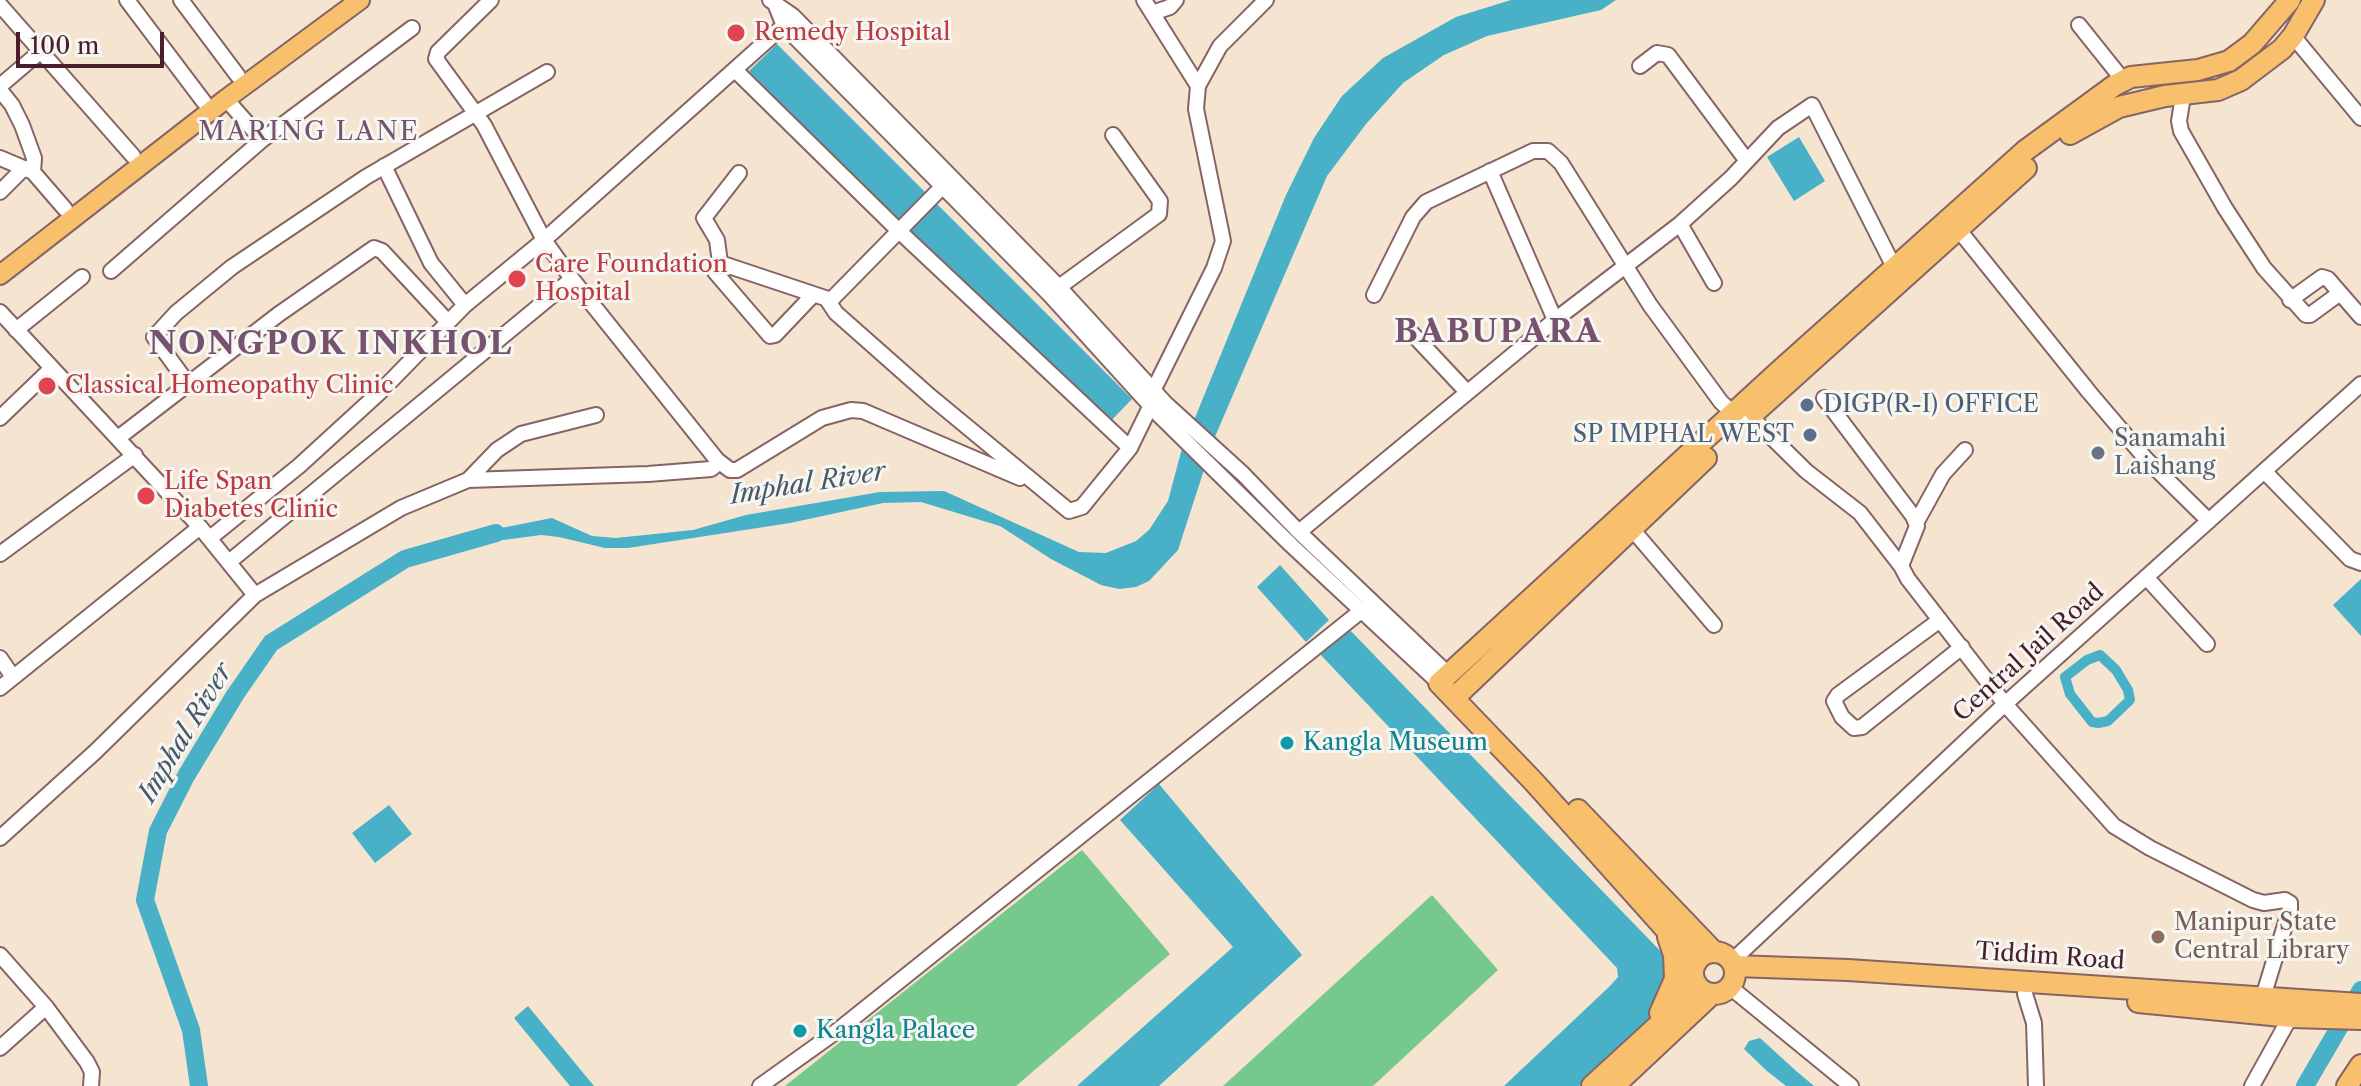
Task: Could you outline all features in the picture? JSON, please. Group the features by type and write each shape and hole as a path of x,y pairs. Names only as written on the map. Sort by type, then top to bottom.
{"highway":[{"path":"1718,973 1444,679 1555,589 1953,222 2026,150 2123,80 2142,75 2198,70 2229,61 2260,36 2290,0"},
{"path":"1742,415 1894,267 2033,162 2090,121 2119,107 2137,101 2218,90 2241,80 2262,66 2293,36 2314,0"},
{"path":"1459,694 1555,589"},
{"path":"1459,694 1665,928 1718,973 1811,980 2025,988 2294,1009 2322,1010 2361,1004"},
{"path":"1649,1034 1671,994 1675,979 1674,955 1665,928"},
{"path":"1592,1086 1718,973"},
{"path":"1614,1086 1718,973"},
{"name":"Tiddim Road","path":"2025,988 2263,997 2294,1009"},
{"path":"2322,1010 2361,1019"},
{"path":"2347,1086 2361,1065"}],"main road":[{"path":"0,260 341,0"},
{"path":"0,275 226,99 360,0"}],"street":[{"path":"127,0 204,102"},
{"path":"181,0 238,76"},
{"path":"491,0 436,57 476,111 544,240 717,460 730,470 737,470 822,418 851,410 863,411 1036,484"},
{"path":"1148,7 1170,7 1176,0"},
{"path":"720,263 828,301 848,324 1036,484 1066,509 1075,511 1082,507 1130,448 1157,403 1214,268 1223,241 1196,109 1198,86 1220,46 1266,0"},
{"path":"773,3 937,193 1050,295 1237,479 1299,532 1444,679"},
{"path":"0,5 133,156"},
{"path":"1148,7 1198,86"},
{"path":"789,21 1059,287 1157,403"},
{"path":"0,688 205,532 311,456 381,391 465,305 544,240 789,21"},
{"path":"2079,25 2123,80"},
{"path":"111,271 262,140 412,28"},
{"path":"2293,36 2361,118"},
{"path":"0,192 29,170 34,158 22,125 0,88 41,51"},
{"path":"1640,66 1660,52 1668,55 1747,161"},
{"path":"735,70 899,231 1130,448"},
{"path":"189,385 154,339 155,333 232,267 384,166 547,72"},
{"path":"2183,96 2179,121 2181,131 2249,247 2290,300 2310,315 2340,293"},
{"path":"226,99 262,140"},
{"path":"1299,532 1555,320 1680,224 1778,128 1812,105 1894,267"},
{"path":"1059,287 1159,214 1160,201 1113,135"},
{"path":"1374,295 1420,209 1436,197 1533,151 1542,149 1554,154 1702,378 1806,471 1860,513 2005,704 2114,826 2150,848 2253,900 2264,903 2285,900 2290,903 2263,997"},
{"path":"0,158 29,170 65,209"},
{"path":"384,166 431,263 465,305"},
{"path":"1490,171 1555,320"},
{"path":"720,263 716,238 704,218 739,173"},
{"path":"828,301 835,298 937,193"},
{"path":"1953,222 2146,459 2209,521"},
{"path":"1680,224 1714,283"},
{"path":"118,438 279,314 374,248 382,251 448,322"},
{"path":"720,263 715,272 770,336 775,335 813,295"},
{"path":"16,330 82,277"},
{"path":"2290,300 2322,277 2328,279 2361,317"},
{"path":"229,562 572,279"},
{"path":"0,312 205,532 255,595"},
{"path":"1406,327 1467,392"},
{"path":"0,418 52,368"},
{"name":"Central Jail Road","path":"1718,973 2005,704 2264,471 2358,393"},
{"path":"1824,398 1916,523"},
{"path":"468,480 497,450 521,434 596,415"},
{"path":"1901,566 1916,523 1943,474 1965,450"},
{"path":"0,554 135,455"},
{"path":"0,838 105,742 255,595 401,508 468,480 711,469 717,460"},
{"path":"2264,471 2350,559 2361,563"},
{"path":"1237,479 1361,611 1444,679"},
{"path":"1627,522 1714,625"},
{"path":"2146,577 2207,644"},
{"path":"760,1086 849,1021 1361,611"},
{"path":"1940,620 1838,695 1834,701 1842,717 1854,728 1862,727 1962,647"},
{"path":"0,658 13,677"},
{"path":"0,955 46,1007 87,1062 92,1072 91,1086"},
{"path":"1718,973 1851,1086"},
{"path":"2025,988 2034,1023 2036,1086"},
{"path":"0,1048 46,1007"},
{"path":"2252,1086 2294,1009"}],"green space":[{"path":"1082,850 1170,954 1016,1086 785,1086"},
{"path":"1432,895 1498,970 1373,1086 1223,1086"}],"water":[{"path":"1511,0 1616,0 1601,10 1487,36 1444,55 1403,83 1366,124 1327,176 1214,439 1178,550 1149,581 1136,587 1119,589 1101,585 1051,559 1000,526 921,502 883,503 790,523 628,548 605,548 541,535 465,545 491,530 552,518 592,536 616,538 693,530 746,515 880,492 944,491 1079,552 1106,553 1136,541 1149,530 1168,501 1181,452 1286,195 1314,138 1342,96 1383,58 1456,17"},
{"path":"777,44 1132,399 1108,424 909,234 749,71"},
{"path":"1799,137 1825,181 1794,201 1767,157"},
{"path":"1280,565 1329,620 1306,642 1257,587"},
{"path":"2361,579 2361,636 2333,605"},
{"path":"1346,626 1669,960 1671,973 1651,1020 1579,1086 1504,1086 1610,986 1618,977 1617,968 1318,652"},
{"path":"1159,784 1302,955 1159,1086 1077,1086 1233,947 1120,820"},
{"path":"389,805 412,834 375,863 352,833"},
{"path":"528,1006 594,1086 570,1086 514,1018"},
{"path":"1760,1038 1814,1086 1786,1086 1767,1071 1744,1049 1749,1041"}],"waterway":[{"name":"Imphal River","path":"199,1086 191,1030 145,900 158,831 186,776 271,643 405,559 496,533"},
{"path":"2100,655 2116,670 2128,690 2130,700 2108,721 2098,723 2092,722 2070,694 2065,677 2087,660 2100,655"},
{"path":"2305,1086 2361,990"}],"place":[{"name":"Remedy Hospital","path":"736,33"},
{"name":"Care Foundation Hospital","path":"517,279"},
{"name":"Classical Homeopathy Clinic","path":"47,386"},
{"name":"DIGP(R-I) OFFICE","path":"1807,405"},
{"name":"SP IMPHAL WEST","path":"1810,435"},
{"name":"Sanamahi Laishang","path":"2098,453"},
{"name":"Life Span Diabetes Clinic","path":"146,496"},
{"name":"Kangla Museum","path":"1287,743"},
{"name":"Manipur State Central Library","path":"2158,937"},
{"name":"Kangla Palace","path":"800,1031"}],"district":[{"name":"MARING LANE","path":"309,132"},
{"name":"BABUPARA","path":"1498,333"},
{"name":"NONGPOK INKHOL","path":"331,345"}]}
